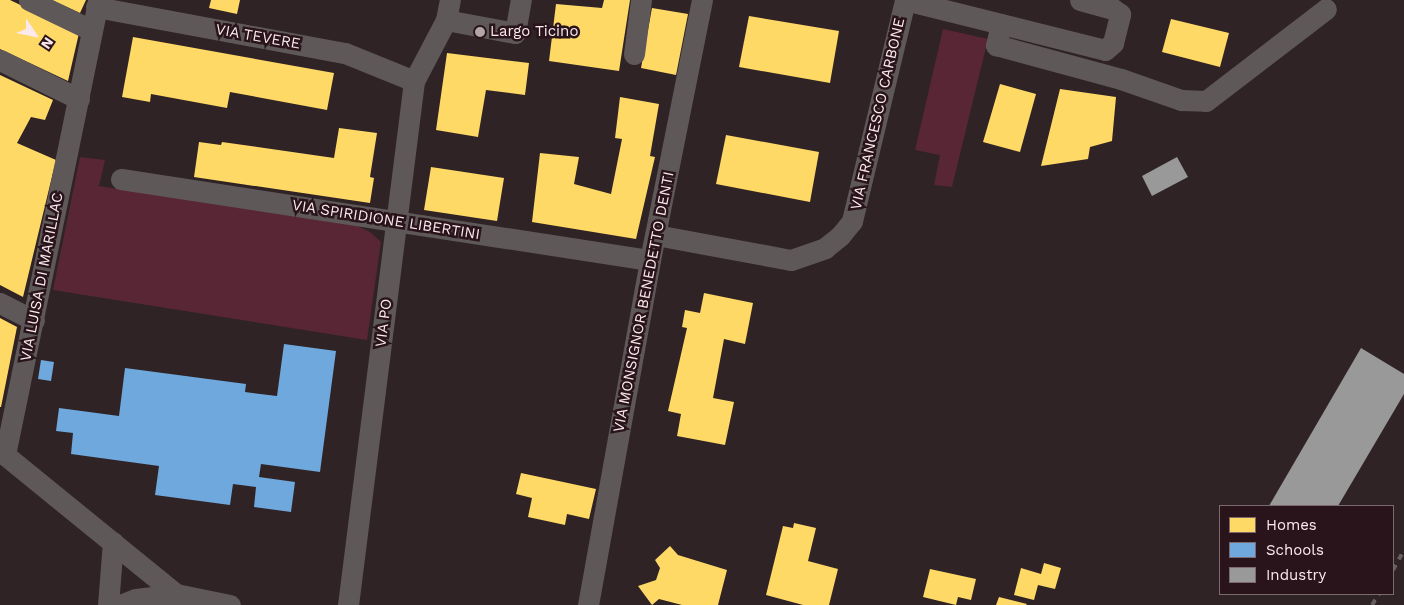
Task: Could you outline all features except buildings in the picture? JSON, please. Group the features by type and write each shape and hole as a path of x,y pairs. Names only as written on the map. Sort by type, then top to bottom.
{"street":[{"path":"29,0 91,30"},
{"path":"448,10 515,33 522,0"},
{"path":"634,54 641,0"},
{"name":"VIA MONSIGNOR BENEDETTO DENTI","path":"588,605 650,260 702,0"},
{"name":"VIA FRANCESCO CARBONE","path":"656,235 791,260 825,248 840,236 852,221 905,0 1105,50 1113,43 1120,14 1113,9 1080,0"},
{"name":"VIA LUISA DI MARILLAC","path":"2,453 34,320 80,99 97,4"},
{"name":"VIA TEVERE","path":"97,4 345,52 414,81"},
{"path":"1001,24 996,45 1120,79 1181,100 1206,101 1326,9"},
{"name":"VIA PO","path":"348,605 414,81 433,46 448,10"},
{"path":"0,60 80,99"},
{"name":"VIA SPIRIDIONE LIBERTINI","path":"121,179 650,260"},
{"path":"0,303 34,320"},
{"path":"2,453 176,594"},
{"path":"108,605 113,542"},
{"path":"120,605 136,599 176,594 227,605"}],"shaded area":[{"path":"943,29 988,39 952,187 934,185 940,155 915,150"},
{"path":"80,157 105,160 99,186 357,226 370,232 381,242 367,340 53,290"}],"railway":[{"path":"1394,568 1404,550"},
{"path":"1372,605 1378,595"}],"place":[{"name":"Largo Ticino","path":"480,32"}]}
